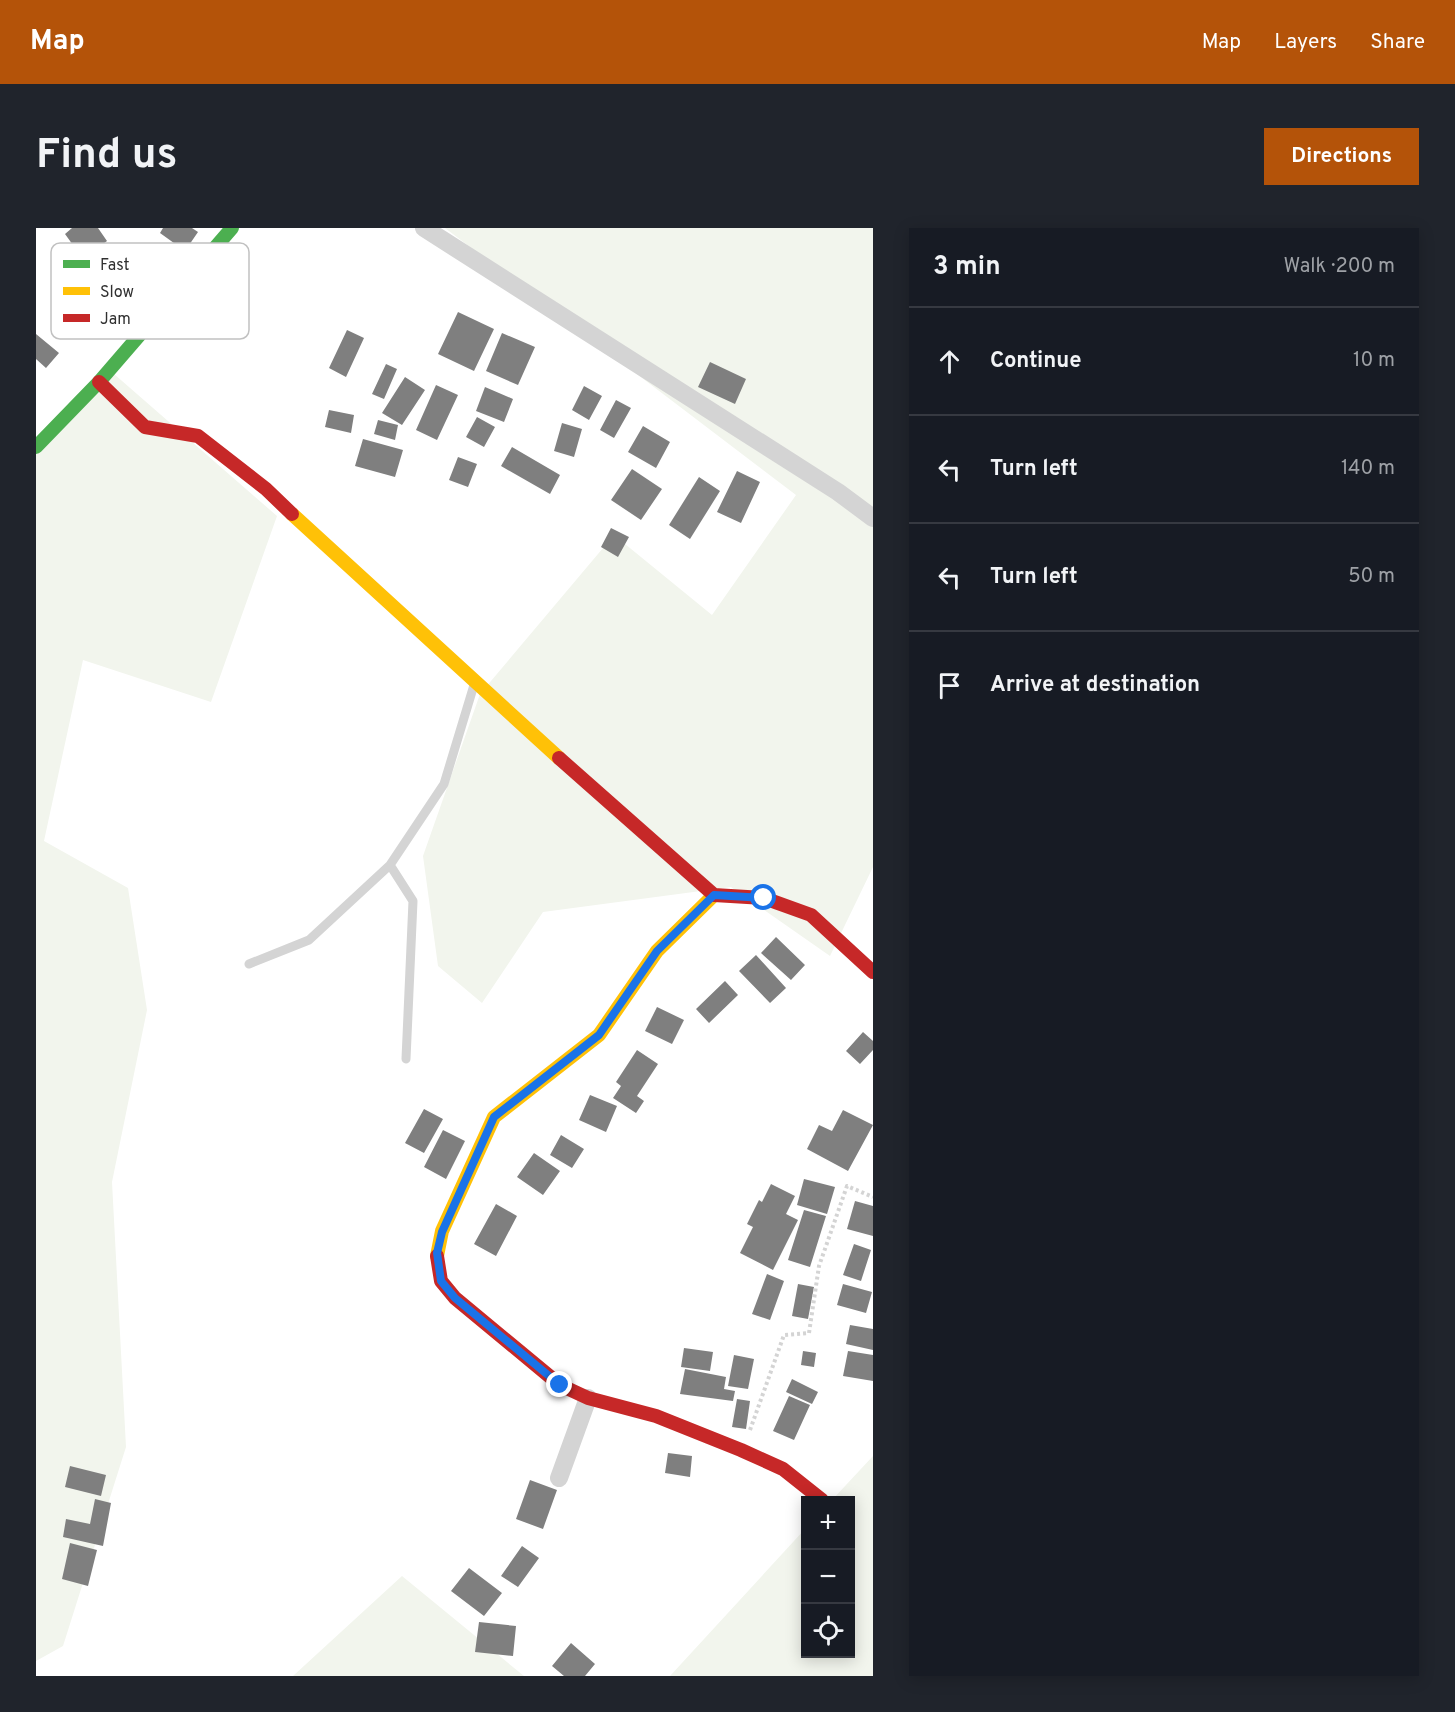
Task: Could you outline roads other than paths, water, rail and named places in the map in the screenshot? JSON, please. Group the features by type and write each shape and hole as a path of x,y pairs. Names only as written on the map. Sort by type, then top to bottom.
{"street":[{"path":"219,243 232,228"},
{"path":"424,228 838,492 873,518"},
{"path":"36,447 99,382 136,339"},
{"path":"99,382 145,427 198,436 266,489 475,683 714,895 764,898 811,915 873,972"},
{"path":"714,895 657,951 599,1035 494,1117 439,1242 437,1253 441,1281 455,1298 560,1385 588,1398 656,1416 741,1450 783,1469 817,1496"},
{"path":"559,1478 588,1398"}],"lane":[{"path":"249,964 309,940 390,865 444,784 475,683"},
{"path":"390,865 412,901 406,1059"}]}
